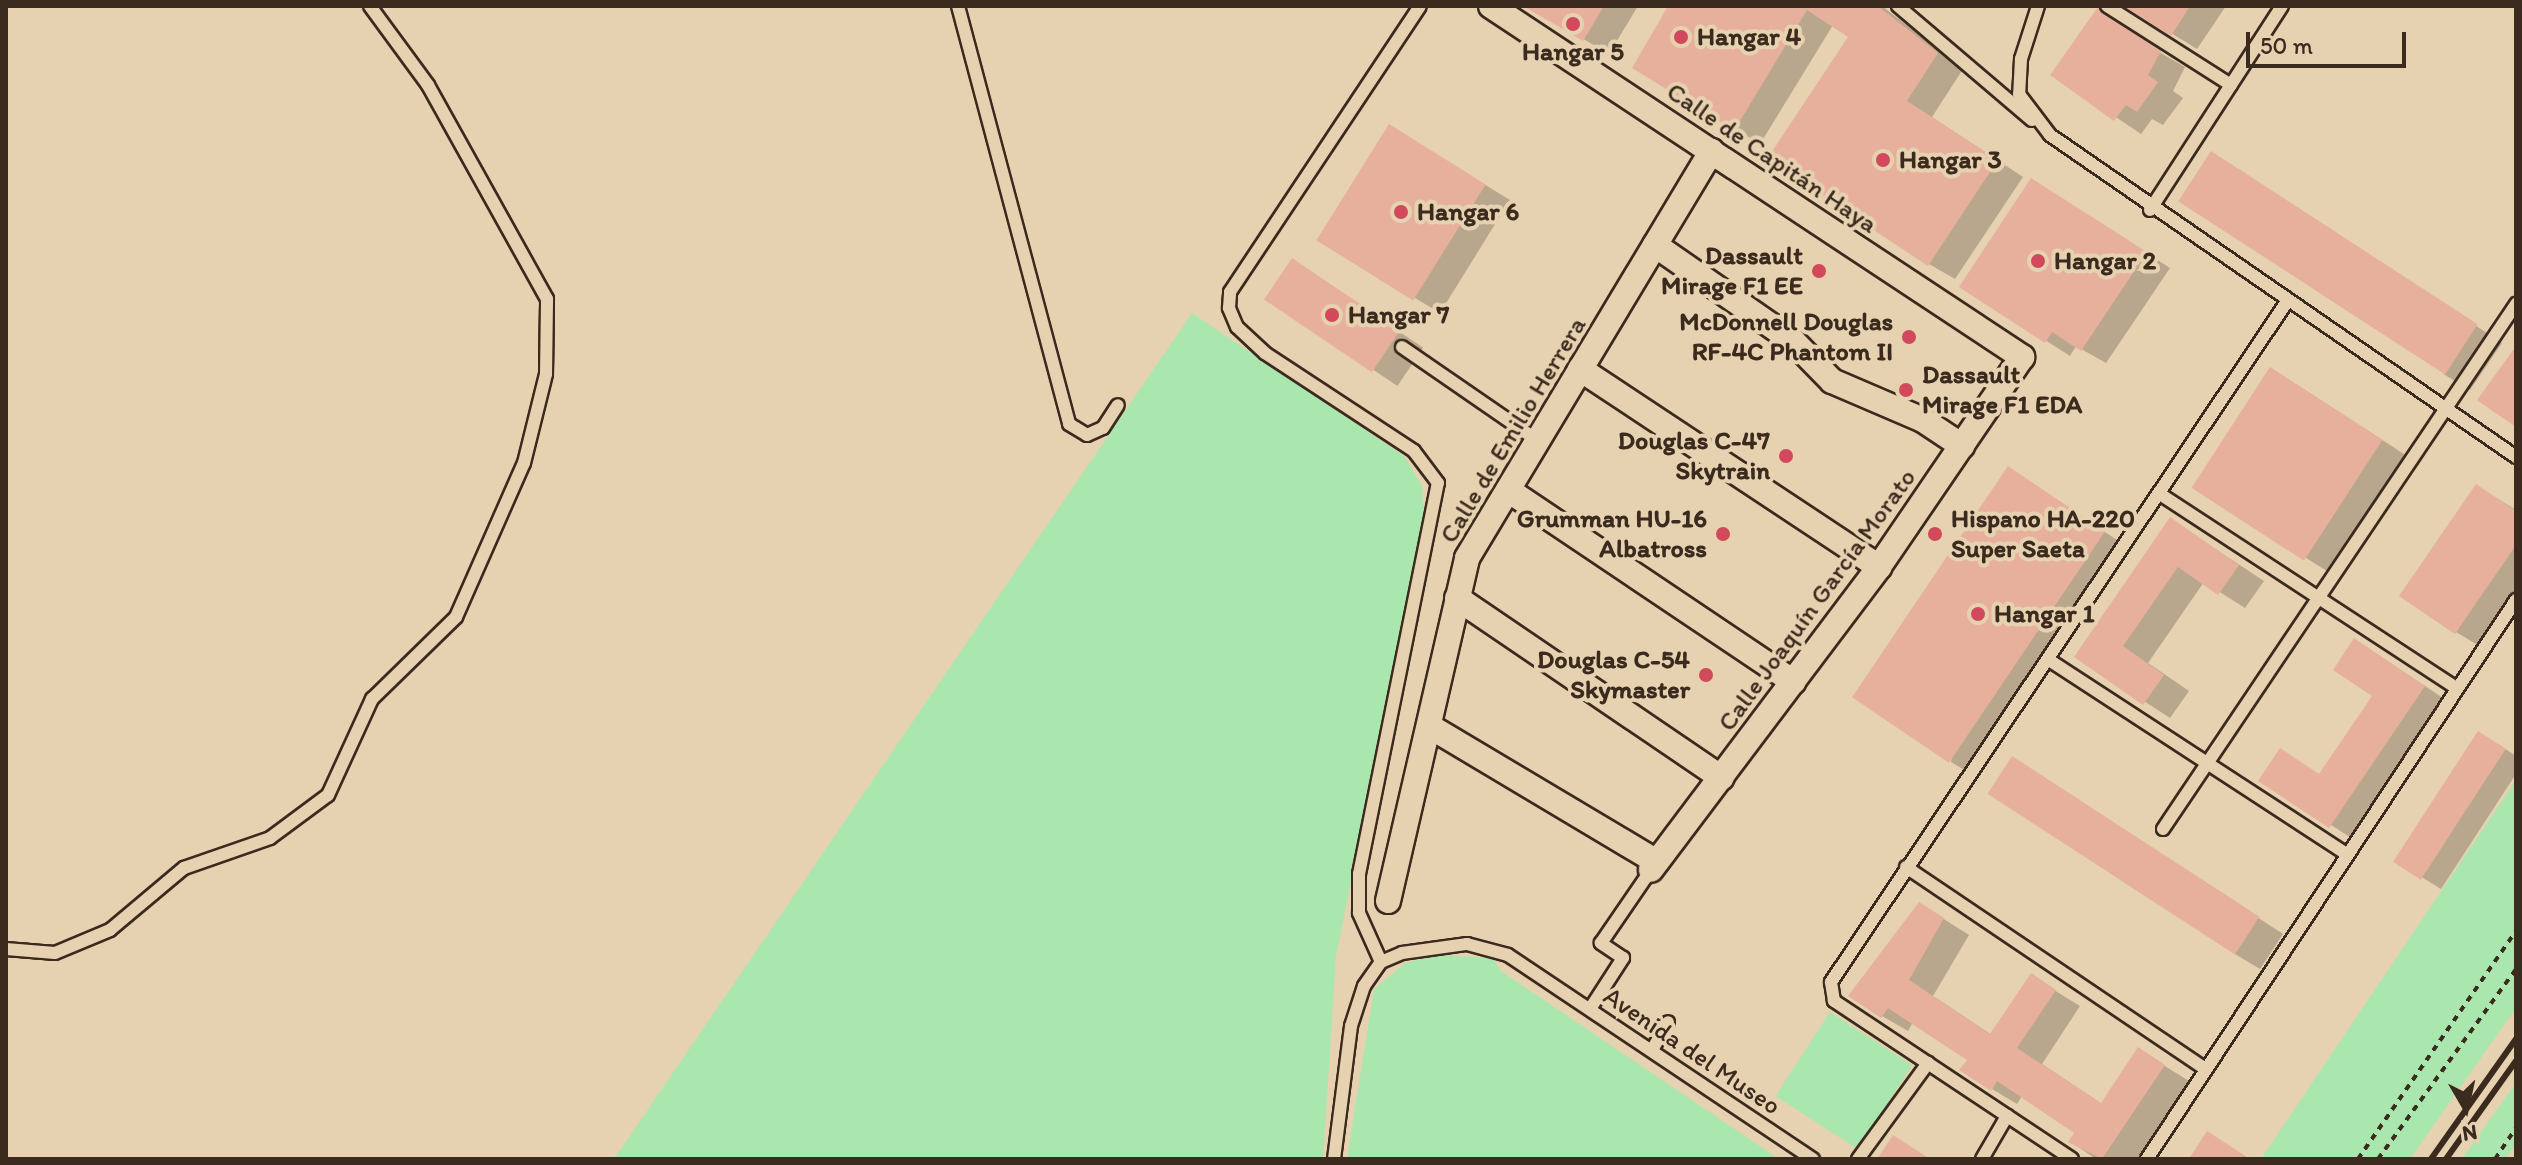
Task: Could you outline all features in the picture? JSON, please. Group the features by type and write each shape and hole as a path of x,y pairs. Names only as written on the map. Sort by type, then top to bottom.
{"street":[{"name":"Calle de Capitán Haya","path":"1491,6 2022,357"},
{"name":"Calle de Emilio Herrera","path":"1388,901 1467,558 1712,151"},
{"path":"1655,245 1793,341 1832,381 1923,420 1962,446"},
{"name":"Calle Joaquín García Morato","path":"1654,866 1879,567 2022,357"},
{"path":"1580,369 1879,567"},
{"path":"1508,490 1794,682"},
{"path":"1457,598 1722,778"},
{"path":"1429,726 1654,866"}],"lane":[{"path":"6,949 55,953 110,930 184,868 270,838 328,795 372,699 456,617 524,463 546,374 547,299 428,85 370,6"},
{"path":"958,6 1069,424 1087,435 1103,428 1118,405"},
{"path":"1334,1159 1351,1026 1381,962 1359,913 1359,874 1438,483 1414,451 1265,353 1237,327 1229,308 1230,292 1420,6"},
{"path":"1898,6 2050,135 2150,210 2516,457"},
{"path":"2038,6 2021,59 2019,94 2050,135"},
{"path":"2107,6 2231,85"},
{"path":"2150,210 2282,6"},
{"path":"2072,1159 1834,1001 1831,982 2286,303"},
{"path":"2163,829 2516,304"},
{"path":"1402,347 1537,440"},
{"path":"2160,494 2457,688"},
{"path":"2147,1159 2516,600"},
{"path":"2049,660 2347,854"},
{"path":"1590,1009 1623,958 1601,943 1654,866"},
{"path":"1906,867 2205,1069"},
{"name":"Avenida del Museo","path":"1381,962 1434,944 1467,944 1508,955 1813,1159"},
{"path":"1652,1050 1668,1022"},
{"path":"1858,1159 1928,1063"},
{"path":"1982,1159 2007,1116"}],"path":[{"path":"2358,1159 2516,931"},
{"path":"2378,1159 2516,969"},
{"path":"2495,1159 2516,1128"}],"green space":[{"path":"1192,313 1404,456 1422,485 1424,521 1336,956 1323,1159 614,1159"},
{"path":"2516,780 2516,1008 2410,1159 2261,1159"},
{"path":"1439,955 1493,958 1501,971 1779,1159 1347,1159 1374,989 1405,963"},
{"path":"1830,1012 1912,1065 1858,1149 1776,1096"},
{"path":"2516,1083 2516,1144 2505,1159 2462,1159"}],"building":[{"name":"Hangar 5","path":"1523,6 1604,6 1583,41"},
{"path":"1668,6 1878,6 1938,53 1907,101 1998,160 1928,266 1767,159 1848,37 1807,10 1734,131 1632,68"},
{"path":"2124,6 2190,6 2171,36"},
{"path":"2098,7 2161,51 2148,75 2158,82 2137,112 2126,105 2114,121 2050,75"},
{"name":"Hangar 6","path":"1389,124 1486,184 1413,301 1316,240"},
{"path":"2211,151 2478,324 2445,375 2178,201"},
{"name":"Hangar 2","path":"2031,178 2147,252 2081,351 2052,332 2045,343 1959,287"},
{"name":"Hangar 7","path":"1292,258 1400,331 1372,372 1264,299"},
{"path":"2516,346 2516,427 2477,400"},
{"path":"2270,367 2382,440 2304,561 2192,488"},
{"name":"Hangar 1","path":"2008,466 2105,531 1949,763 1852,697"},
{"path":"2476,484 2516,511 2516,545 2455,634 2399,596"},
{"path":"2170,517 2239,565 2218,595 2178,567 2123,646 2164,675 2143,705 2074,657"},
{"path":"2354,638 2425,686 2329,828 2258,781 2280,748 2319,774 2372,696 2333,670"},
{"path":"2478,731 2506,749 2421,880 2393,862"},
{"path":"2012,756 2259,917 2235,954 1987,794"},
{"path":"1919,902 1944,918 1909,980 1990,1034 2031,973 2056,990 2017,1048 2101,1103 2138,1047 2165,1065 2102,1159 2068,1142 2074,1133 1997,1081 1991,1091 1959,1070 1967,1060 1888,1008 1881,1018 1848,996"},
{"path":"2207,1131 2250,1159 2189,1159"},
{"path":"1893,1135 1930,1159 1877,1159"}],"railway":[{"path":"2431,1159 2516,1039"},
{"path":"2446,1159 2516,1061"}],"place":[{"name":"Hangar 5","path":"1573,24"},
{"name":"Hangar 4","path":"1681,37"},
{"name":"Hangar 3","path":"1883,160"},
{"name":"Hangar 6","path":"1401,212"},
{"name":"Hangar 2","path":"2038,261"},
{"name":"Dassault Mirage F1 EE","path":"1819,271"},
{"name":"Hangar 7","path":"1332,315"},
{"name":"McDonnell Douglas RF-4C Phantom II","path":"1909,337"},
{"name":"Dassault Mirage F1 EDA","path":"1906,390"},
{"name":"Douglas C-47 Skytrain","path":"1786,456"},
{"name":"Grumman HU-16 Albatross","path":"1723,534"},
{"name":"Hispano HA-220 Super Saeta","path":"1935,534"},
{"name":"Hangar 1","path":"1978,614"},
{"name":"Douglas C-54 Skymaster","path":"1706,675"}]}
